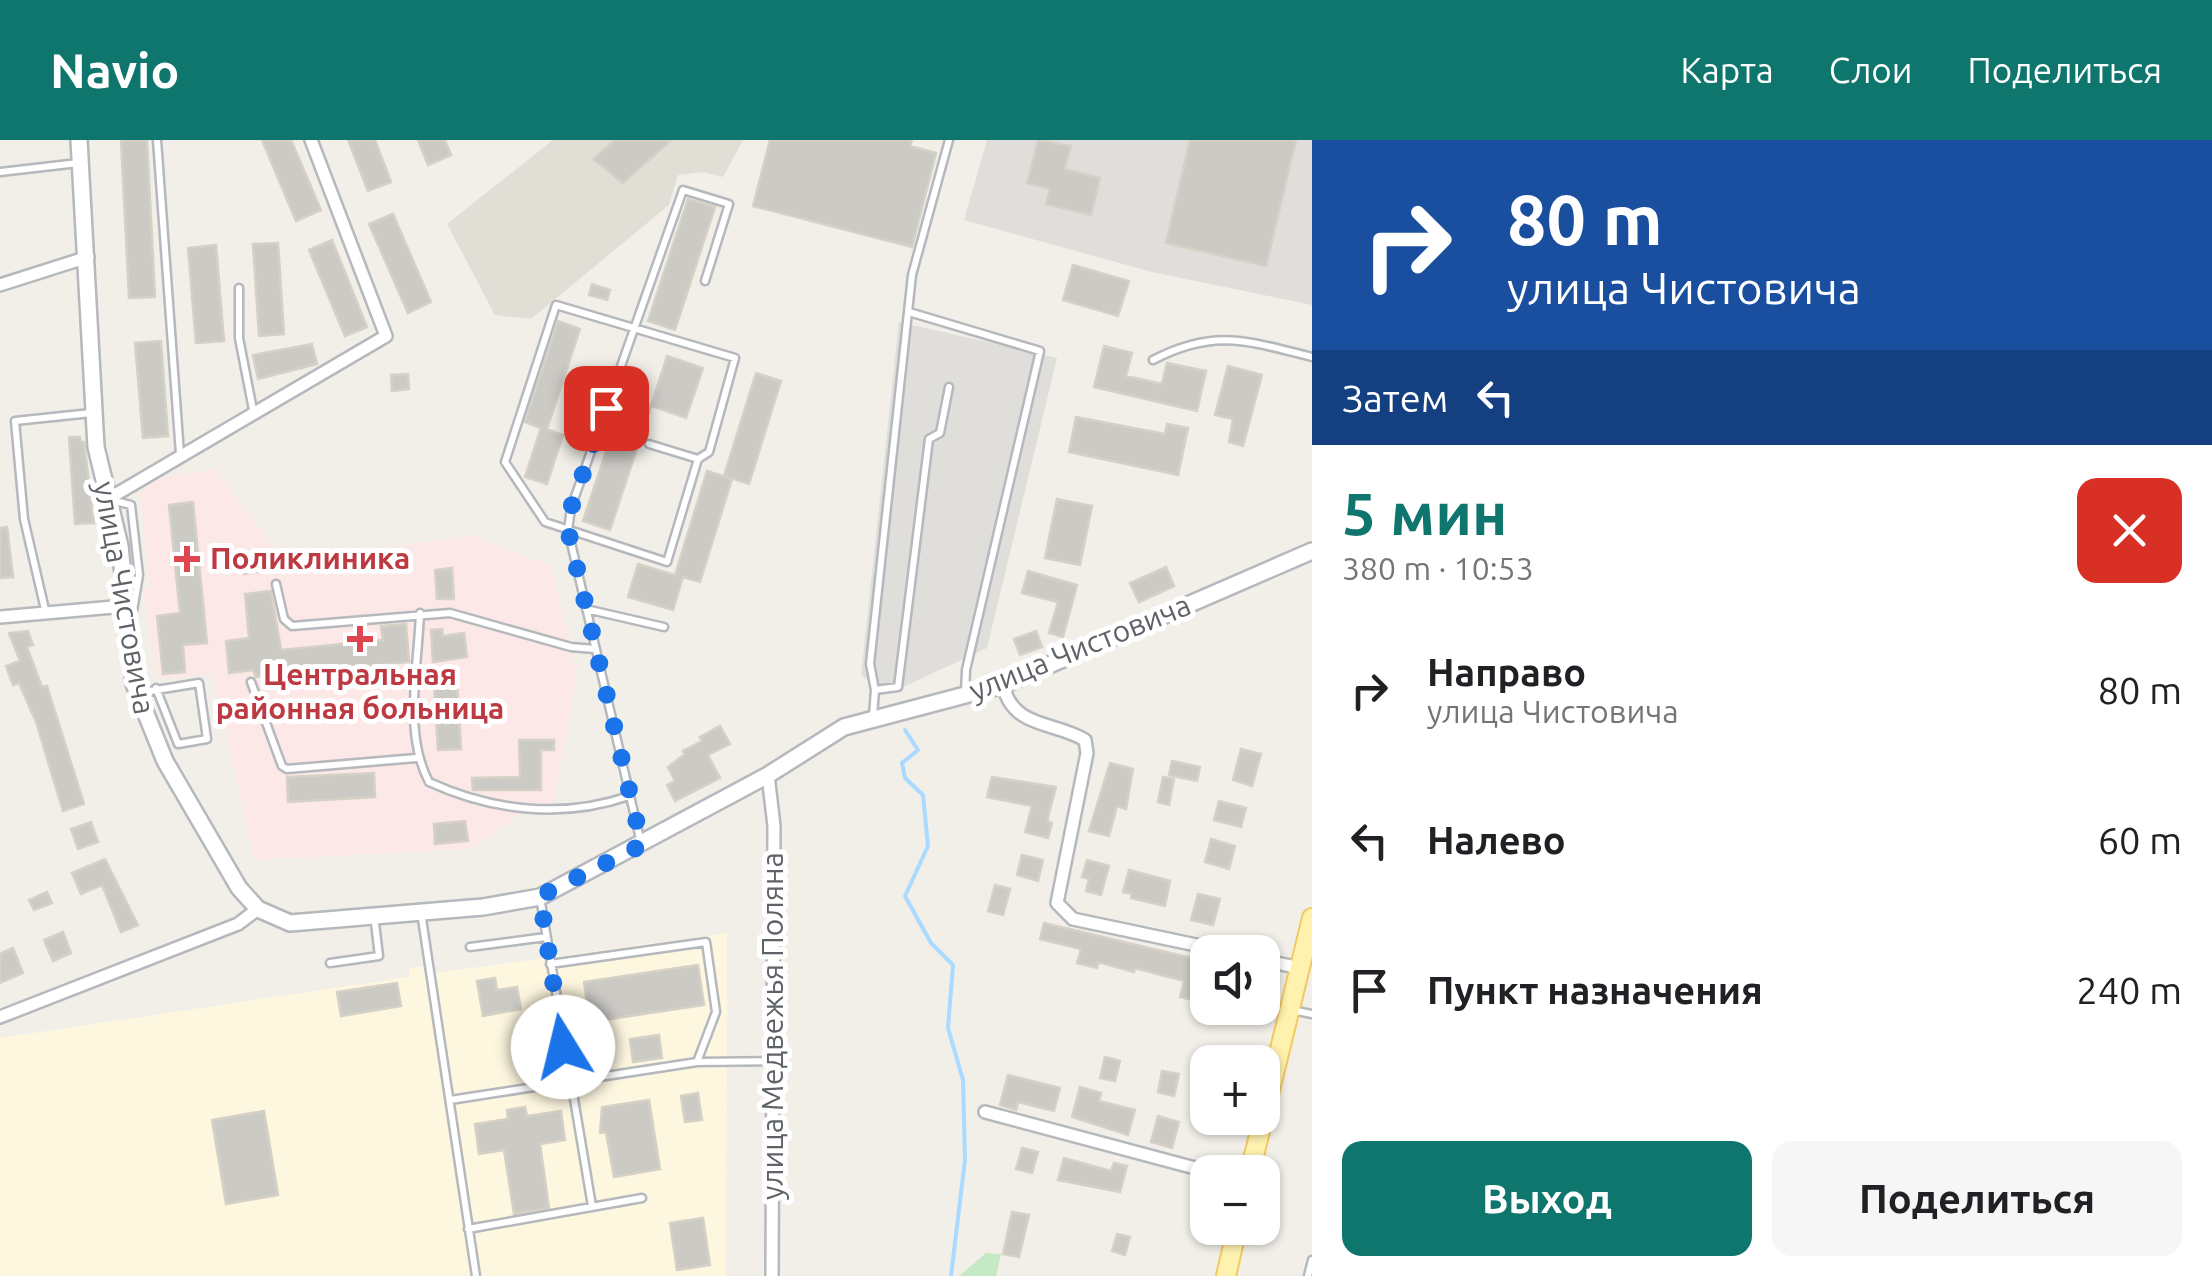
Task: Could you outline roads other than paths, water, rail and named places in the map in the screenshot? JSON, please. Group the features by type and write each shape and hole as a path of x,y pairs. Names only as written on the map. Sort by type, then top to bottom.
{"main road":[{"path":"1254,1155 1312,918"},
{"path":"1226,1276 1233,1245"}],"street":[{"name":"улица Чистовича","path":"79,140 96,447 120,546 136,693 164,761 239,888 258,910 290,923 483,907 540,896 768,776 812,745 873,717 1003,686 1312,551"},
{"path":"108,499 253,410 386,336 310,140"},
{"path":"0,285 88,257"},
{"path":"0,618 125,606"},
{"path":"1003,686 1008,704 1032,723 1072,732 1085,740 1087,752 1056,902 1073,918 1190,944"},
{"name":"улица Медвежья Поляна","path":"768,776 774,826 772,1276"},
{"path":"0,1015 238,924 258,910"},
{"path":"1280,964 1300,968"},
{"path":"985,1112 1190,1167"}],"lane":[{"path":"157,140 180,454"},
{"path":"873,717 875,690 870,664 912,275 949,140"},
{"path":"0,172 81,163"},
{"path":"642,845 568,530 571,508 683,190 730,204 705,280"},
{"path":"240,288 240,338 253,410"},
{"path":"556,305 633,331 734,358 709,452 698,459 666,562 545,522 505,462 556,305"},
{"path":"909,312 1040,351 966,670 965,696"},
{"path":"1153,360 1186,343 1228,337 1312,356"},
{"path":"875,690 898,686 929,439 940,433 948,386"},
{"path":"46,615 24,519 15,420 91,413"},
{"path":"650,444 698,459"},
{"path":"108,499 131,506 139,575 129,632"},
{"path":"276,584 284,619 292,626 450,613 500,624 571,648 595,648"},
{"path":"586,608 664,627"},
{"path":"420,614 416,758 429,782 494,805 558,810 629,796"},
{"path":"252,682 282,766 287,769 416,758"},
{"path":"136,693 156,688 198,683 208,739 178,744 156,688"},
{"path":"540,896 568,1082 592,1206"},
{"path":"421,911 476,1276"},
{"path":"330,963 379,956 374,914"},
{"path":"470,948 546,937"},
{"path":"550,964 706,942 716,1012 697,1062"},
{"path":"1291,1009 1312,1014"},
{"path":"450,1100 697,1062 774,1060"},
{"path":"468,1228 642,1198"},
{"path":"1308,1276 1312,1260"}],"waterway":[{"path":"905,730 918,750 902,763 905,778 923,795 928,846 905,896 931,943 953,965 948,1028 963,1080 965,1160 951,1276"}],"place":[{"name":"Поликлиника","path":"187,559"},
{"name":"Центральная районная больница","path":"360,639"}]}
